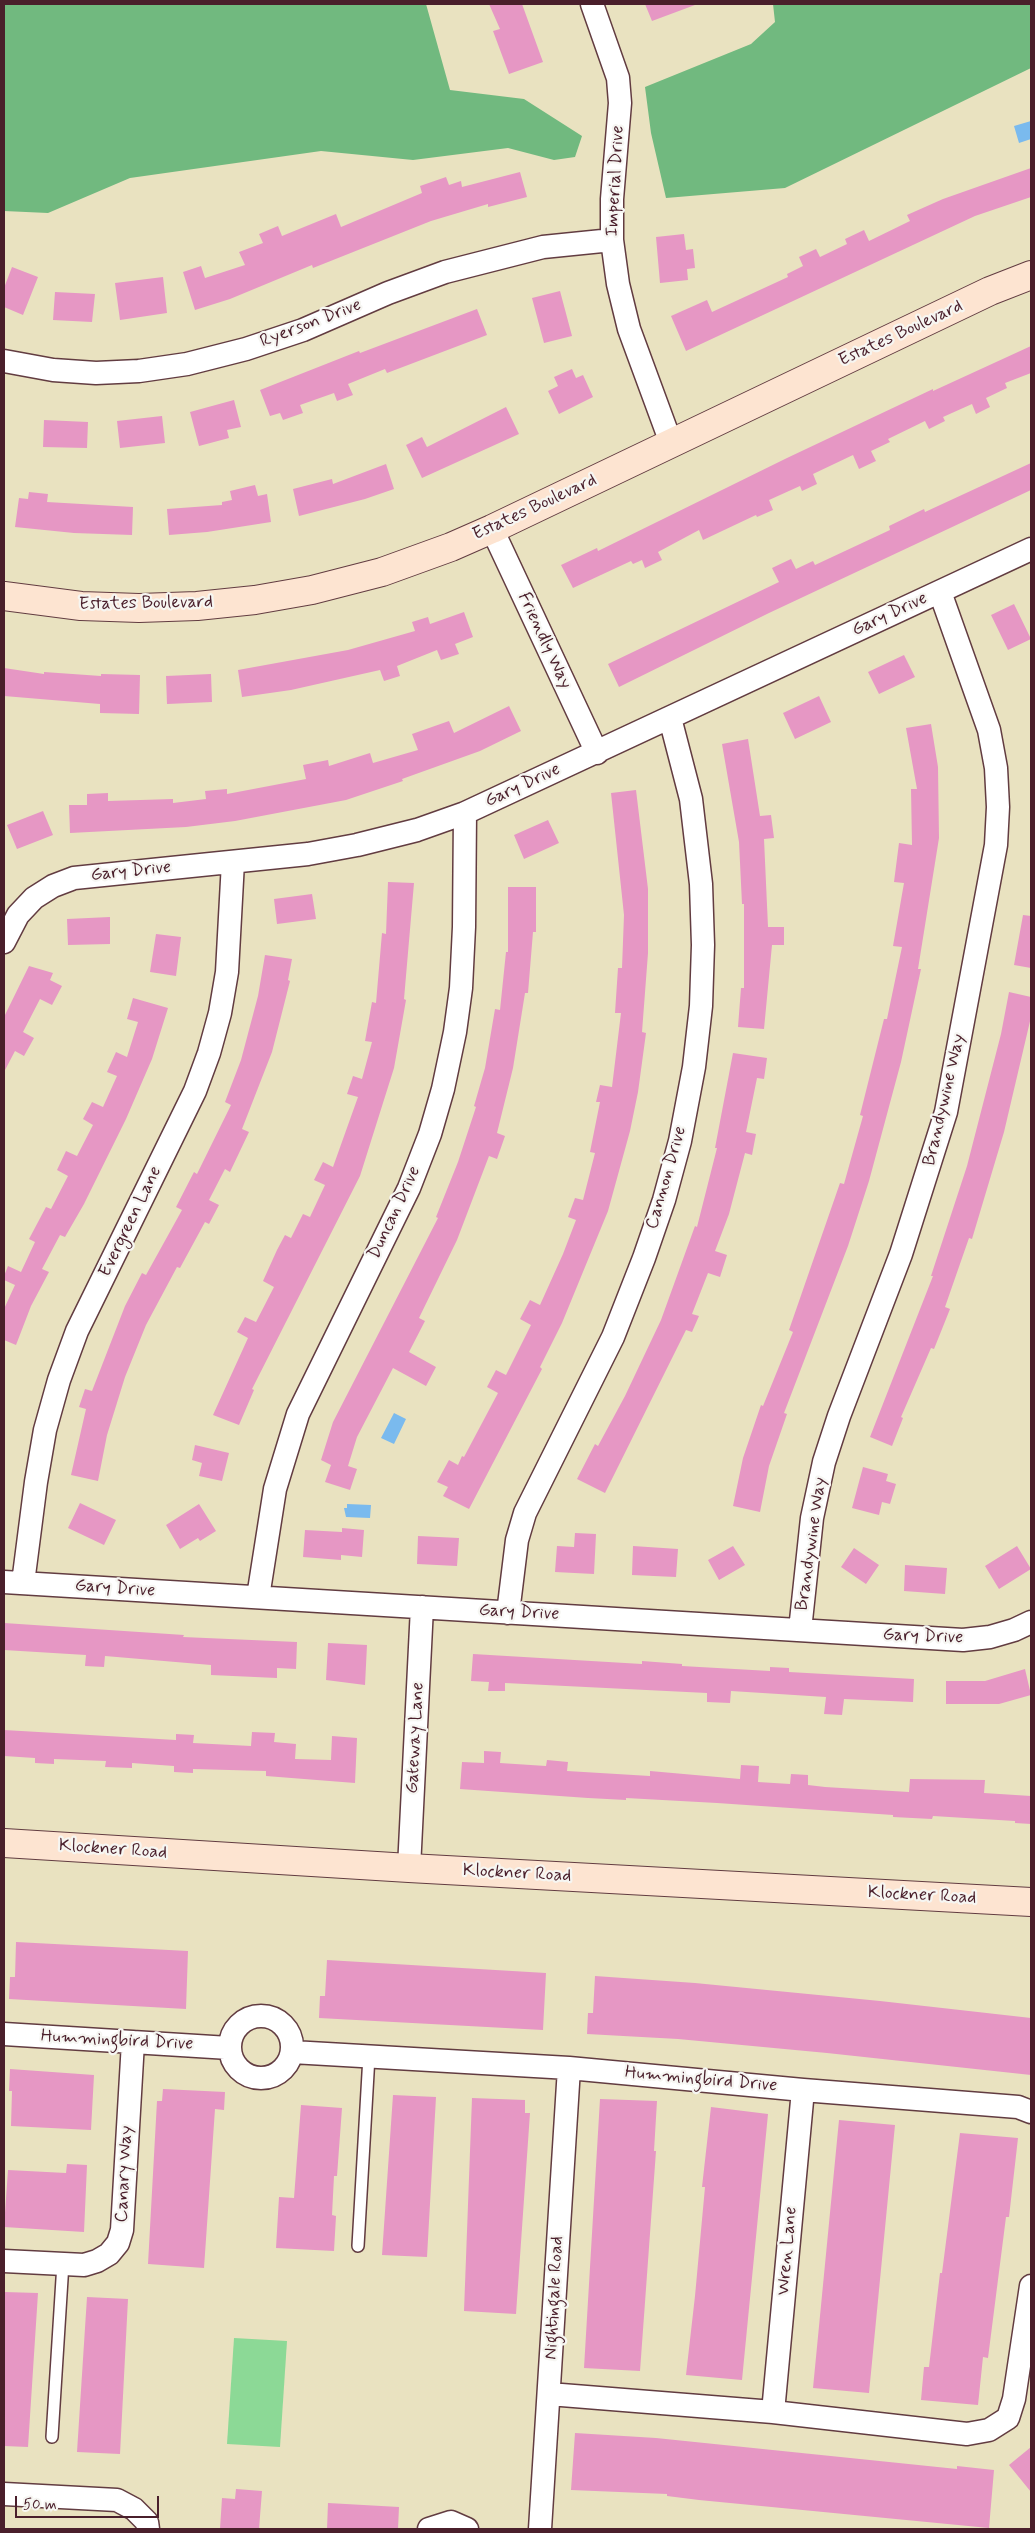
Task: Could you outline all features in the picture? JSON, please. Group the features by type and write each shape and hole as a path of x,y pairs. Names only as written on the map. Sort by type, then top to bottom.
{"street":[{"name":"Imperial Drive","path":"592,4 618,78 620,102 612,199 612,240 618,284 629,328 672,443"},
{"name":"Ryerson Drive","path":"4,361 52,370 96,373 139,371 187,364 246,349 303,330 388,293 445,272 543,247 612,240"},
{"name":"Estates Boulevard","path":"4,596 80,606 138,608 197,606 255,600 312,590 382,572 451,547 492,529 990,291 1031,275"},
{"name":"Friendly Way","path":"492,529 597,753"},
{"name":"Gary Drive","path":"4,942 18,915 34,898 53,886 74,878 308,854 357,845 417,830 464,813 597,753 1031,549"},
{"name":"Brandywine Way","path":"800,1630 812,1518 824,1462 838,1416 901,1254 946,1112 996,845 998,807 996,768 989,730 940,592"},
{"name":"Cannon Drive","path":"508,1613 517,1540 525,1513 613,1337 644,1258 664,1200 680,1141 694,1066 702,963 701,884 691,798 670,718"},
{"name":"Duncan Drive","path":"258,1598 274,1490 298,1414 410,1188 430,1134 443,1089 455,1032 461,988 464,927 464,813"},
{"name":"Evergreen Lane","path":"13,1582 45,1430 59,1380 77,1331 195,1091 210,1053 220,1013 227,972 233,862"},
{"name":"Gary Drive","path":"13,1582 963,1640 990,1637 1031,1622"},
{"name":"Gateway Lane","path":"409,1868 422,1607"},
{"name":"Klockner Road","path":"4,1843 409,1868 1031,1902"},
{"path":"263,2016 273,2018 289,2031 292,2052 289,2062 283,2070 274,2076 259,2078 244,2074 236,2067 229,2048 236,2028 253,2017 263,2016"},
{"name":"Hummingbird Drive","path":"4,2034 229,2048"},
{"name":"Canary Way","path":"4,2260 84,2265 97,2261 109,2254 118,2243 122,2230 132,2042"},
{"name":"Hummingbird Drive","path":"292,2052 569,2068 803,2090 1018,2107 1031,2112"},
{"name":"Nightingale Road","path":"540,2529 569,2068"},
{"name":"Wren Lane","path":"773,2412 803,2090"},
{"path":"549,2394 773,2412 967,2434 989,2430 1008,2418 1014,2399 1031,2286"},
{"path":"4,2494 116,2500 134,2508 147,2522 148,2529"},
{"path":"429,2529 452,2522 467,2529"}],"lane":[{"path":"358,2246 369,2056"},
{"path":"52,2437 63,2264"}],"green space":[{"path":"4,4 426,4 450,90 524,99 582,136 575,157 554,160 508,148 413,160 321,151 130,178 48,213 4,211"},
{"path":"773,4 1031,4 1031,68 785,188 666,198 651,133 645,87 751,44 775,22"},
{"path":"234,2338 287,2341 280,2447 227,2444"}],"water":[{"path":"1031,121 1031,139 1019,143 1014,126"},
{"path":"394,1413 406,1419 394,1444 381,1438"},
{"path":"347,1504 371,1505 370,1518 346,1517 344,1508 347,1508"}],"building":[{"path":"489,4 522,4 543,62 509,74 493,31 500,29"},
{"path":"645,4 695,4 695,5 652,21"},
{"path":"1031,168 1031,197 975,216 686,351 671,316 707,300 712,312 788,277 787,274 803,266 799,257 816,249 820,257 847,244 845,239 864,230 869,241 910,221 907,215 943,199"},
{"path":"520,172 527,197 488,207 488,204 431,221 313,268 312,265 230,299 195,310 183,272 201,266 205,278 245,265 239,252 263,243 259,234 278,226 282,236 336,214 341,227 422,193 420,186 446,177 449,185 461,181 462,187"},
{"path":"684,234 686,250 693,249 695,268 687,269 688,280 660,283 656,237"},
{"path":"12,267 38,277 23,315 4,307 4,288"},
{"path":"163,277 167,313 120,320 115,283"},
{"path":"560,291 572,336 544,343 532,298"},
{"path":"55,292 95,294 92,322 53,320"},
{"path":"477,309 487,335 387,373 385,369 348,384 353,395 337,401 334,393 300,405 303,413 283,420 280,413 270,416 260,390 359,351 360,353"},
{"path":"1031,346 1031,373 1005,383 1007,388 986,398 990,407 976,414 972,404 943,417 945,421 929,429 925,421 888,439 890,442 871,451 876,461 859,469 853,455 813,474 817,484 802,491 800,486 769,500 773,510 757,517 756,515 703,540 699,530 658,552 662,560 645,568 642,560 633,564 631,561 573,588 561,565 597,548 598,551 787,458 933,389 933,391"},
{"path":"572,369 576,378 583,375 593,397 559,414 548,391 558,386 554,377"},
{"path":"234,400 241,427 227,430 229,438 199,446 190,412"},
{"path":"506,407 519,434 422,478 406,445 422,437 427,447"},
{"path":"162,416 165,443 120,448 117,421"},
{"path":"44,420 88,422 87,448 43,447"},
{"path":"1031,463 1031,490 769,613 619,687 608,664 779,582 772,568 791,559 796,569 813,561 815,565 890,530 889,526 924,509 925,512"},
{"path":"386,464 394,489 365,499 299,516 293,489 332,479 333,484"},
{"path":"255,485 258,496 267,494 271,522 207,532 169,535 167,509 222,505 222,502 232,500 230,491"},
{"path":"29,492 48,494 47,502 133,507 132,535 74,533 15,527 19,498 28,499"},
{"path":"1014,604 1031,639 1008,650 991,615"},
{"path":"464,612 473,637 455,644 459,654 441,660 437,650 397,666 400,676 384,681 380,670 291,690 242,697 238,670 348,650 415,631 412,622 428,617 430,624"},
{"path":"904,655 915,677 879,694 868,672"},
{"path":"4,668 44,674 44,672 101,676 101,674 140,675 139,714 100,713 100,704 4,696"},
{"path":"211,674 212,702 167,704 166,676"},
{"path":"819,696 831,722 795,739 783,713"},
{"path":"509,706 521,731 480,751 402,779 403,781 346,800 235,821 186,827 70,833 69,805 87,805 87,794 108,793 108,801 173,799 173,803 206,799 205,791 227,789 227,794 306,779 303,765 328,760 329,766 370,753 373,763 418,750 412,734 449,721 454,733"},
{"path":"931,724 938,767 939,838 918,969 921,969 901,1062 869,1181 848,1246 784,1413 787,1414 769,1466 760,1512 733,1506 743,1458 761,1405 763,1406 793,1332 789,1330 840,1183 844,1184 863,1116 860,1115 884,1019 887,1019 902,947 893,946 904,883 894,882 899,843 912,845 911,789 917,789 906,728"},
{"path":"748,739 760,816 771,815 774,838 764,839 768,927 784,927 784,945 772,945 764,1029 738,1027 741,988 744,988 744,904 742,904 739,842 722,744"},
{"path":"636,790 648,889 648,953 642,1032 646,1033 638,1092 630,1131 608,1211 562,1323 540,1367 542,1369 469,1509 443,1496 448,1487 437,1482 449,1460 458,1465 462,1456 464,1457 498,1393 487,1387 496,1370 506,1375 531,1325 520,1319 530,1300 540,1305 563,1254 576,1220 568,1217 575,1198 583,1200 595,1153 590,1152 600,1102 596,1102 600,1085 612,1087 621,1013 615,1013 618,968 622,968 624,915 611,793"},
{"path":"43,811 53,835 17,849 7,825"},
{"path":"548,820 559,843 524,859 514,835"},
{"path":"388,882 414,883 404,999 406,1000 394,1068 360,1176 252,1389 254,1390 239,1425 213,1415 248,1338 237,1332 245,1317 256,1322 274,1287 263,1281 277,1250 285,1235 291,1238 303,1214 310,1217 325,1185 314,1180 323,1162 333,1167 358,1097 347,1094 353,1076 362,1079 372,1042 365,1041 372,1002 376,1003 382,933 386,934"},
{"path":"508,887 536,887 536,932 533,932 528,993 525,993 513,1068 497,1133 505,1136 497,1159 489,1156 457,1240 419,1318 425,1321 409,1352 436,1367 426,1386 393,1368 357,1437 348,1466 357,1469 350,1490 325,1482 331,1465 321,1460 333,1422 438,1218 436,1217 458,1162 476,1107 474,1106 485,1068 495,1009 500,1010 506,952 508,952"},
{"path":"312,894 316,919 277,924 274,899"},
{"path":"1023,915 1031,916 1031,968 1014,965"},
{"path":"110,917 110,944 68,945 67,919"},
{"path":"156,934 181,937 176,976 150,972"},
{"path":"265,955 292,959 288,980 290,981 272,1052 242,1129 249,1132 230,1172 225,1169 209,1200 219,1205 209,1224 205,1222 180,1268 177,1267 146,1325 125,1377 107,1435 98,1481 71,1475 86,1409 79,1407 85,1389 92,1391 125,1306 142,1273 146,1275 182,1210 176,1207 194,1172 197,1174 231,1105 225,1102 241,1060 258,996"},
{"path":"29,966 53,973 50,980 62,986 52,1005 40,999 23,1032 34,1038 24,1056 15,1051 4,1072 4,1017"},
{"path":"1009,992 1031,997 1031,1017 1004,1132 972,1239 969,1238 945,1307 950,1309 934,1349 931,1348 901,1417 903,1418 892,1446 870,1437 933,1276 931,1276 967,1166 1001,1034"},
{"path":"133,998 168,1008 152,1059 126,1119 84,1204 65,1237 60,1235 42,1269 49,1272 31,1306 16,1345 4,1340 4,1309 15,1285 4,1280 4,1276 8,1266 21,1272 35,1242 29,1239 46,1207 51,1209 68,1176 57,1170 66,1151 77,1156 93,1125 83,1119 92,1102 103,1107 117,1076 107,1072 116,1052 127,1057 138,1022 127,1019"},
{"path":"733,1053 767,1058 764,1079 757,1078 746,1132 756,1134 752,1155 745,1153 729,1214 715,1251 727,1255 720,1277 708,1273 692,1314 699,1316 692,1332 686,1330 605,1493 577,1479 595,1444 598,1446 625,1396 661,1320 695,1226 697,1227 717,1148 715,1148"},
{"path":"195,1445 229,1453 222,1481 199,1476 202,1463 192,1460"},
{"path":"863,1467 888,1474 886,1481 896,1484 890,1504 882,1502 879,1515 852,1508"},
{"path":"80,1503 116,1520 104,1545 68,1528"},
{"path":"199,1504 216,1531 200,1541 198,1538 180,1549 166,1525"},
{"path":"342,1528 364,1530 362,1557 341,1555 341,1560 303,1557 305,1530 342,1532"},
{"path":"575,1533 596,1534 594,1574 555,1572 557,1546 574,1547"},
{"path":"418,1536 459,1538 457,1566 417,1564"},
{"path":"633,1546 678,1549 676,1577 632,1575"},
{"path":"733,1546 745,1565 719,1580 708,1560"},
{"path":"1017,1546 1031,1569 999,1589 985,1566"},
{"path":"854,1548 879,1565 866,1584 841,1567"},
{"path":"905,1565 947,1568 945,1594 904,1591"},
{"path":"4,1623 184,1635 183,1637 297,1642 296,1669 277,1668 277,1678 211,1675 211,1665 105,1656 104,1667 85,1666 86,1655 4,1650"},
{"path":"328,1643 367,1645 365,1685 326,1680"},
{"path":"473,1654 642,1664 642,1661 682,1664 682,1666 770,1671 770,1667 789,1668 789,1672 914,1679 913,1702 844,1699 842,1715 824,1714 826,1697 731,1691 730,1703 707,1702 707,1693 505,1683 505,1691 488,1691 489,1682 471,1681"},
{"path":"1025,1669 1031,1695 999,1704 946,1704 946,1681 985,1681"},
{"path":"4,1730 176,1740 176,1734 194,1735 193,1743 251,1746 252,1732 275,1733 274,1742 296,1744 295,1759 331,1760 332,1736 357,1738 355,1783 266,1776 266,1771 193,1769 193,1773 174,1772 174,1766 132,1763 132,1768 105,1767 106,1761 54,1759 54,1764 35,1763 35,1758 4,1756"},
{"path":"484,1751 501,1752 500,1763 546,1766 547,1760 568,1762 567,1771 650,1776 650,1771 740,1779 741,1765 759,1766 758,1782 790,1784 791,1774 808,1775 808,1785 909,1792 910,1779 985,1780 984,1793 1031,1796 1031,1824 1015,1823 1015,1821 933,1816 932,1819 893,1817 893,1815 717,1803 588,1798 460,1789 462,1762 484,1763"},
{"path":"16,1942 188,1951 186,2009 9,1999 10,1977 15,1977"},
{"path":"327,1960 546,1973 543,2030 319,2018 320,1996 325,1996"},
{"path":"595,1976 695,1983 1031,2018 1031,2075 678,2039 587,2034 588,2013 593,2013"},
{"path":"10,2069 94,2075 91,2130 11,2126 12,2091 9,2091"},
{"path":"163,2089 225,2092 224,2110 215,2109 204,2268 148,2264 157,2101 162,2101"},
{"path":"393,2095 436,2097 427,2257 382,2255"},
{"path":"472,2098 525,2100 525,2113 530,2113 516,2314 464,2311"},
{"path":"600,2099 657,2101 654,2151 656,2151 640,2371 584,2368"},
{"path":"301,2105 342,2108 337,2176 334,2176 332,2215 336,2216 334,2251 276,2248 279,2197 294,2198"},
{"path":"711,2107 768,2114 742,2380 686,2375 695,2296 705,2187 702,2187"},
{"path":"839,2120 895,2125 869,2393 813,2388"},
{"path":"960,2133 1018,2138 1009,2217 1006,2217 988,2358 983,2357 978,2405 921,2400 924,2367 929,2367"},
{"path":"67,2164 87,2165 84,2232 4,2227 8,2170 66,2173"},
{"path":"4,2292 38,2293 28,2447 4,2446"},
{"path":"87,2297 128,2299 120,2454 77,2452"},
{"path":"575,2433 656,2438 957,2469 957,2466 994,2470 989,2528 699,2500 667,2496 667,2494 571,2490"},
{"path":"1031,2447 1031,2492 1009,2465"},
{"path":"236,2489 262,2491 259,2529 220,2529 222,2498 235,2499"},
{"path":"328,2503 399,2507 398,2529 327,2529"}]}
